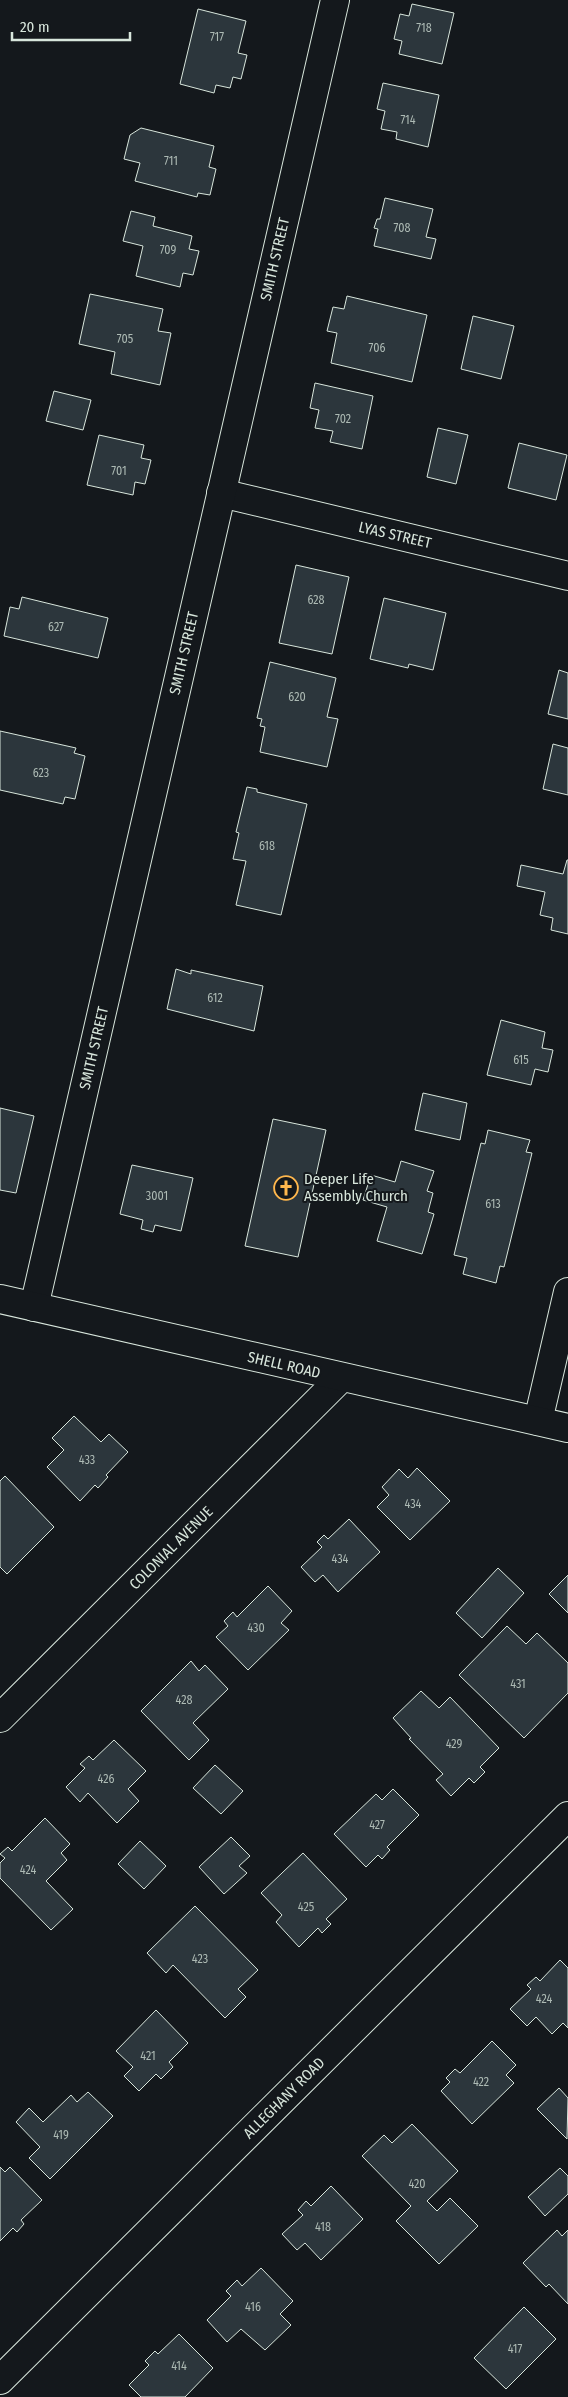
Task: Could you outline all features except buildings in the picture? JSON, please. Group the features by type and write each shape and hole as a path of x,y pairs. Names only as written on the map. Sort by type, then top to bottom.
{"street":[{"name":"SMITH STREET","path":"34,1307 335,0"},
{"name":"LYAS STREET","path":"221,493 568,576"},
{"path":"538,1421 568,1292"},
{"name":"SHELL ROAD","path":"0,1299 341,1378 568,1428"},
{"name":"COLONIAL AVENUE","path":"0,1718 341,1378"},
{"name":"ALLEGHANY ROAD","path":"0,2380 568,1816"}],"place":[{"name":"Deeper Life Assembly Church","path":"286,1188"}]}
